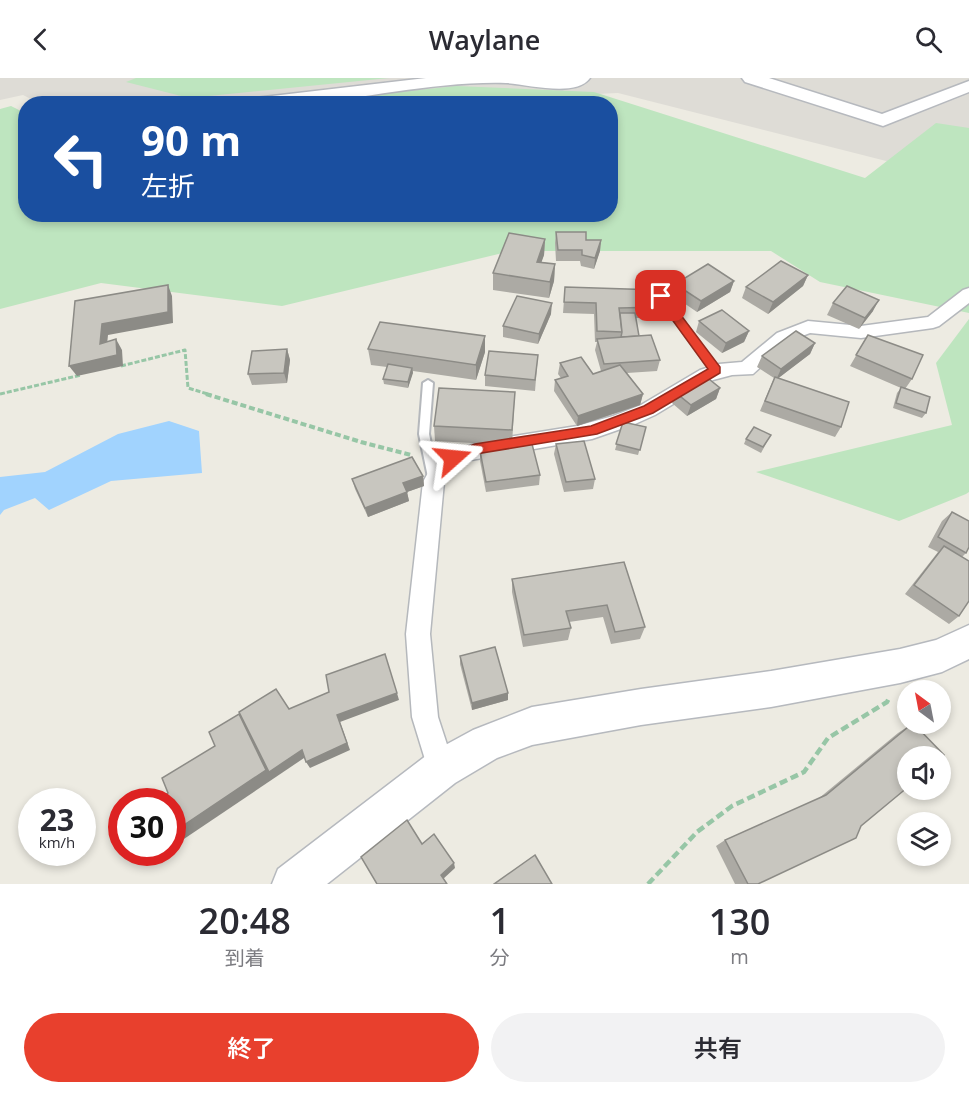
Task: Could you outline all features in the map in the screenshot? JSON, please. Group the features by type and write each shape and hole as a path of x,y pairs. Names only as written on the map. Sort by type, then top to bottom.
{"street":[{"path":"311,96 470,79 507,78 564,84 580,78"},
{"path":"751,78 883,120 969,86"},
{"path":"441,769 425,717 418,634 434,482 442,465 475,449 592,431 648,410 715,370 732,367 746,369 783,337 808,327 861,332 933,322 969,294"},
{"path":"293,884 441,769 486,743 532,726 641,706 771,689 900,666 942,655 969,642"}],"lane":[{"path":"640,296 661,296 715,370"},
{"path":"428,383 424,434 434,482"}],"path":[{"path":"112,368 185,350 188,388 361,442 429,459"},
{"path":"0,394 88,374"},
{"path":"648,884 697,832 723,812 804,772 828,738 887,702 900,666"}],"shaded area":[{"path":"0,78 969,78 969,182 618,93 549,96 23,95 0,100"}],"green space":[{"path":"136,78 389,78 209,96 181,96 126,82"},
{"path":"456,86 594,92 607,96 364,96"},
{"path":"618,100 865,178 936,123 969,128 969,313 820,282 771,251 511,251 282,306 101,283 0,309 0,109 11,106 18,110 18,222 618,222"},
{"path":"969,319 969,492 899,521 756,472 952,425 936,363"}],"water":[{"path":"169,421 199,431 202,473 111,481 49,510 35,498 4,510 0,515 0,477 45,472 118,434"}],"building":[{"path":"556,232 586,232 586,240 601,240 595,258 582,255 582,250 558,250"},
{"path":"509,233 545,239 537,262 555,264 550,282 493,273"},
{"path":"781,261 808,275 773,302 746,287"},
{"path":"708,264 734,281 701,301 675,284"},
{"path":"168,285 168,312 102,324 100,344 116,339 117,355 69,366 75,301"},
{"path":"847,286 879,300 865,318 833,303"},
{"path":"565,287 658,290 663,307 619,308 622,332 597,331 596,303 564,302"},
{"path":"517,296 552,303 539,334 503,326"},
{"path":"722,310 749,331 726,343 699,321"},
{"path":"620,313 635,313 639,336 621,337"},
{"path":"380,322 485,336 476,365 368,349"},
{"path":"796,331 815,343 781,369 762,356"},
{"path":"651,335 660,360 604,364 597,339"},
{"path":"868,335 923,355 912,379 856,355"},
{"path":"287,349 284,373 248,374 252,351"},
{"path":"489,351 538,355 535,380 485,375"},
{"path":"581,357 593,374 620,365 643,394 578,416 555,380 568,376 560,363"},
{"path":"388,364 412,368 408,382 383,379"},
{"path":"704,375 720,388 691,405 675,392"},
{"path":"775,377 849,402 841,427 765,401"},
{"path":"901,387 930,397 926,413 896,403"},
{"path":"439,388 515,392 512,430 434,426"},
{"path":"623,422 646,427 640,450 616,444"},
{"path":"754,427 771,435 763,447 746,439"},
{"path":"584,441 595,479 566,482 556,444"},
{"path":"532,444 540,475 486,482 480,451"},
{"path":"412,457 423,476 403,483 407,492 365,508 352,479"},
{"path":"952,512 969,521 969,547 966,553 938,537"},
{"path":"944,546 969,561 969,601 959,616 914,585"},
{"path":"624,562 645,627 615,632 607,605 566,611 571,628 524,635 512,579"},
{"path":"495,647 508,693 472,703 460,656"},
{"path":"385,654 397,693 337,715 347,743 306,762 302,750 269,772 239,712 276,689 289,709 329,692 326,675"},
{"path":"239,714 266,770 186,824 186,788 166,788 162,778 215,746 209,732"},
{"path":"900,734 924,734 935,746 897,746 897,796 861,826 856,838 758,884 748,884 725,840 826,795"},
{"path":"407,820 422,844 434,834 454,863 441,875 447,884 377,884 361,857"},
{"path":"535,855 552,884 494,884"}],"route":[{"path":"453,458 475,449 592,431 648,410 715,370 661,296"}]}
